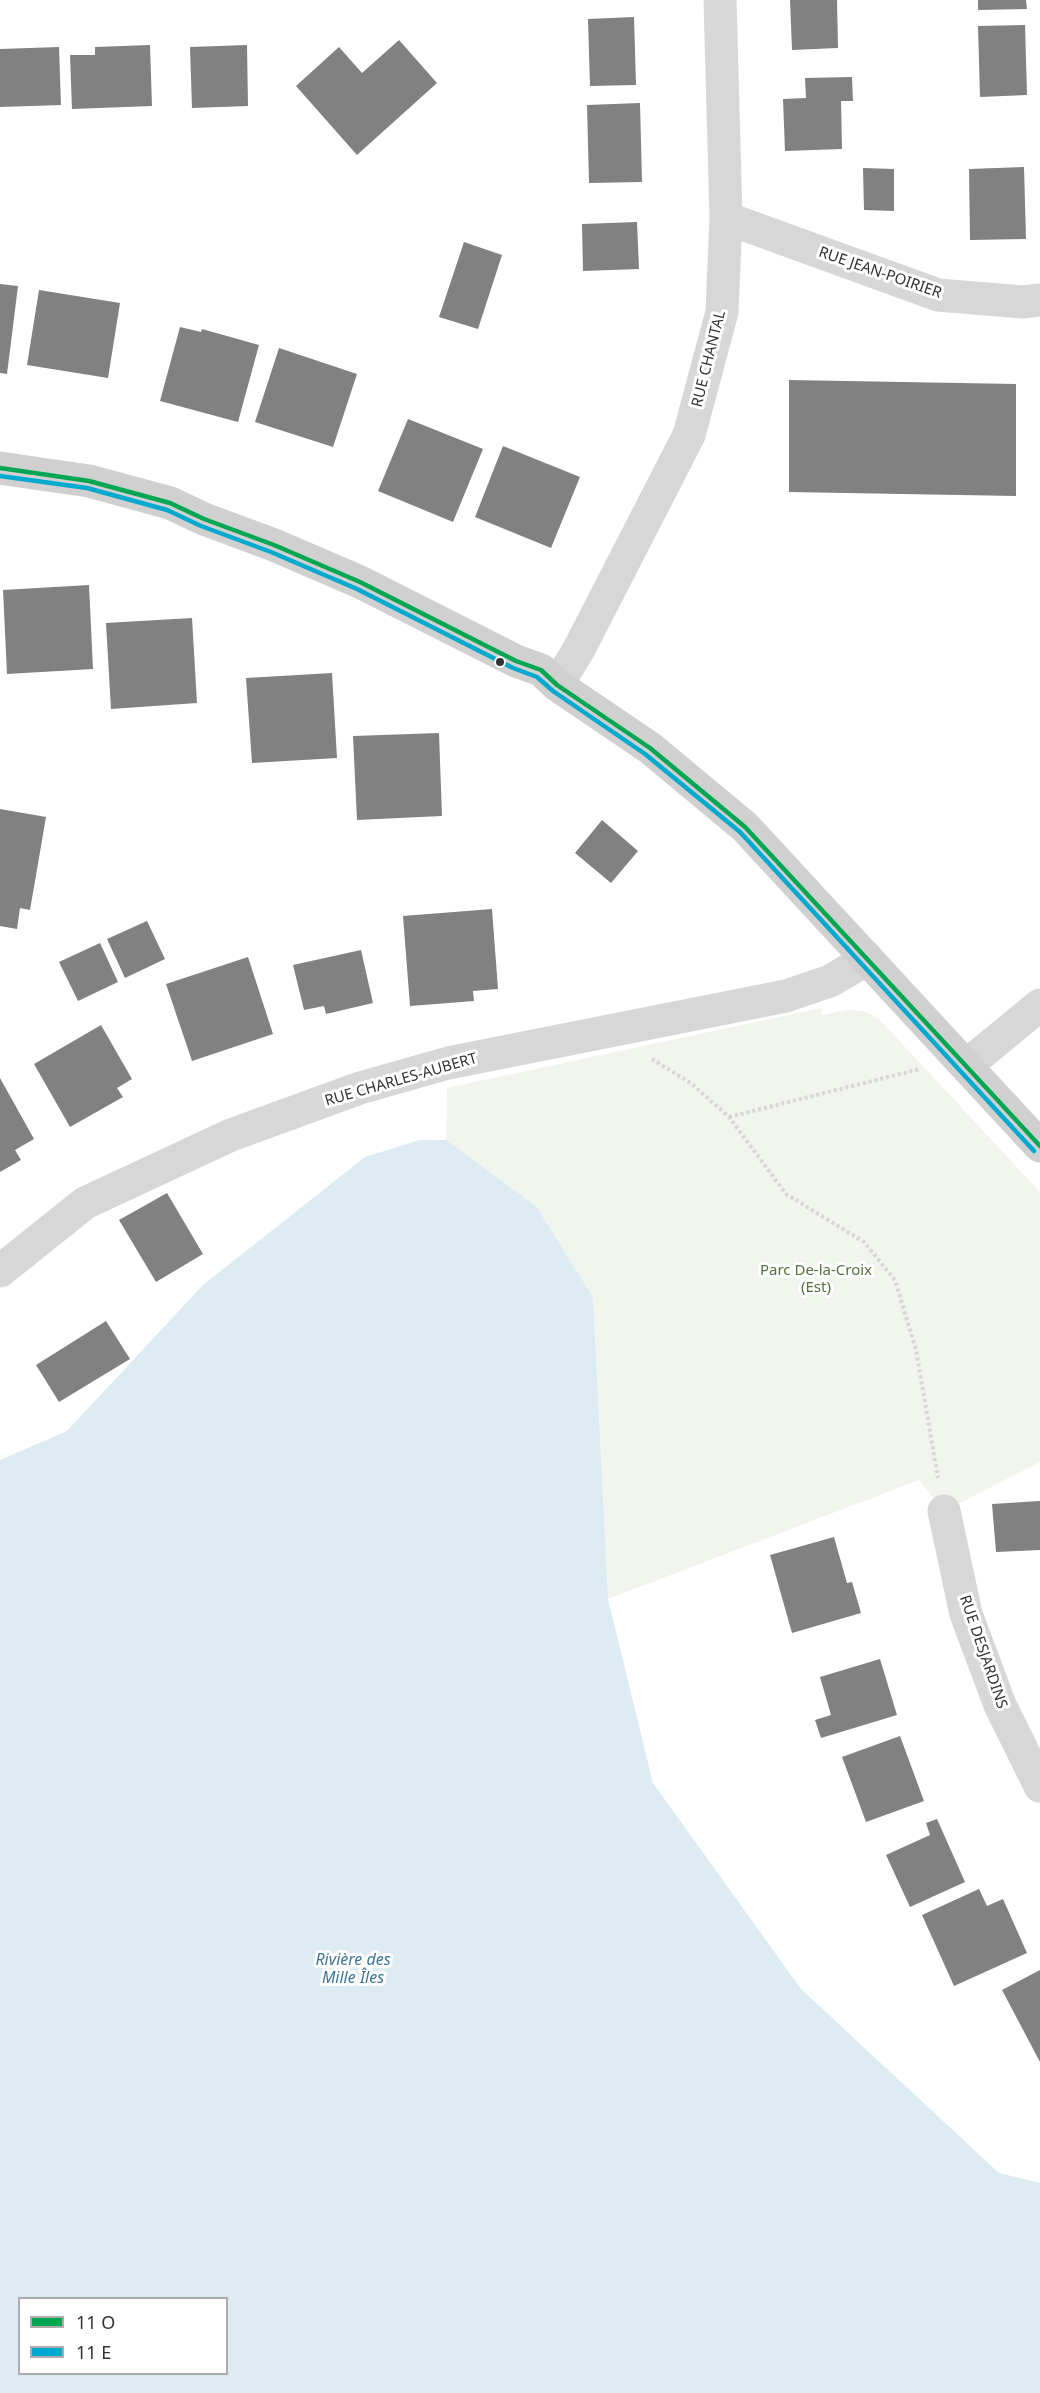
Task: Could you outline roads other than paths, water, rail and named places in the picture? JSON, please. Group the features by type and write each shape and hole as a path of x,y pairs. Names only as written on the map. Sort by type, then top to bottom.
{"main road":[{"path":"0,468 89,481 170,504 314,562 398,599 516,661 541,670 557,685 650,748 745,826 1040,1146"}],"street":[{"name":"RUE CHANTAL","path":"557,685 579,649 689,435 722,312 726,218 720,0"},
{"name":"RUE JEAN-POIRIER","path":"726,218 938,295 1023,302 1040,300"},
{"name":"RUE CHARLES-AUBERT","path":"0,1271 85,1203 231,1135 360,1088 448,1063 786,996 830,981 866,957"},
{"path":"967,1065 1040,1005"},
{"name":"RUE DESJARDINS","path":"944,1511 966,1614 1000,1705 1040,1786"}],"water":[{"name":"Rivière des Mille Îles","path":"420,1140 446,1140 536,1206 593,1297 608,1599 653,1783 801,1989 999,2173 1040,2183 1040,2393 0,2393 0,1460 67,1431 203,1285 365,1157"}],"park label":[{"name":"Parc De-la-Croix (Est)","path":"816,1280"}]}
